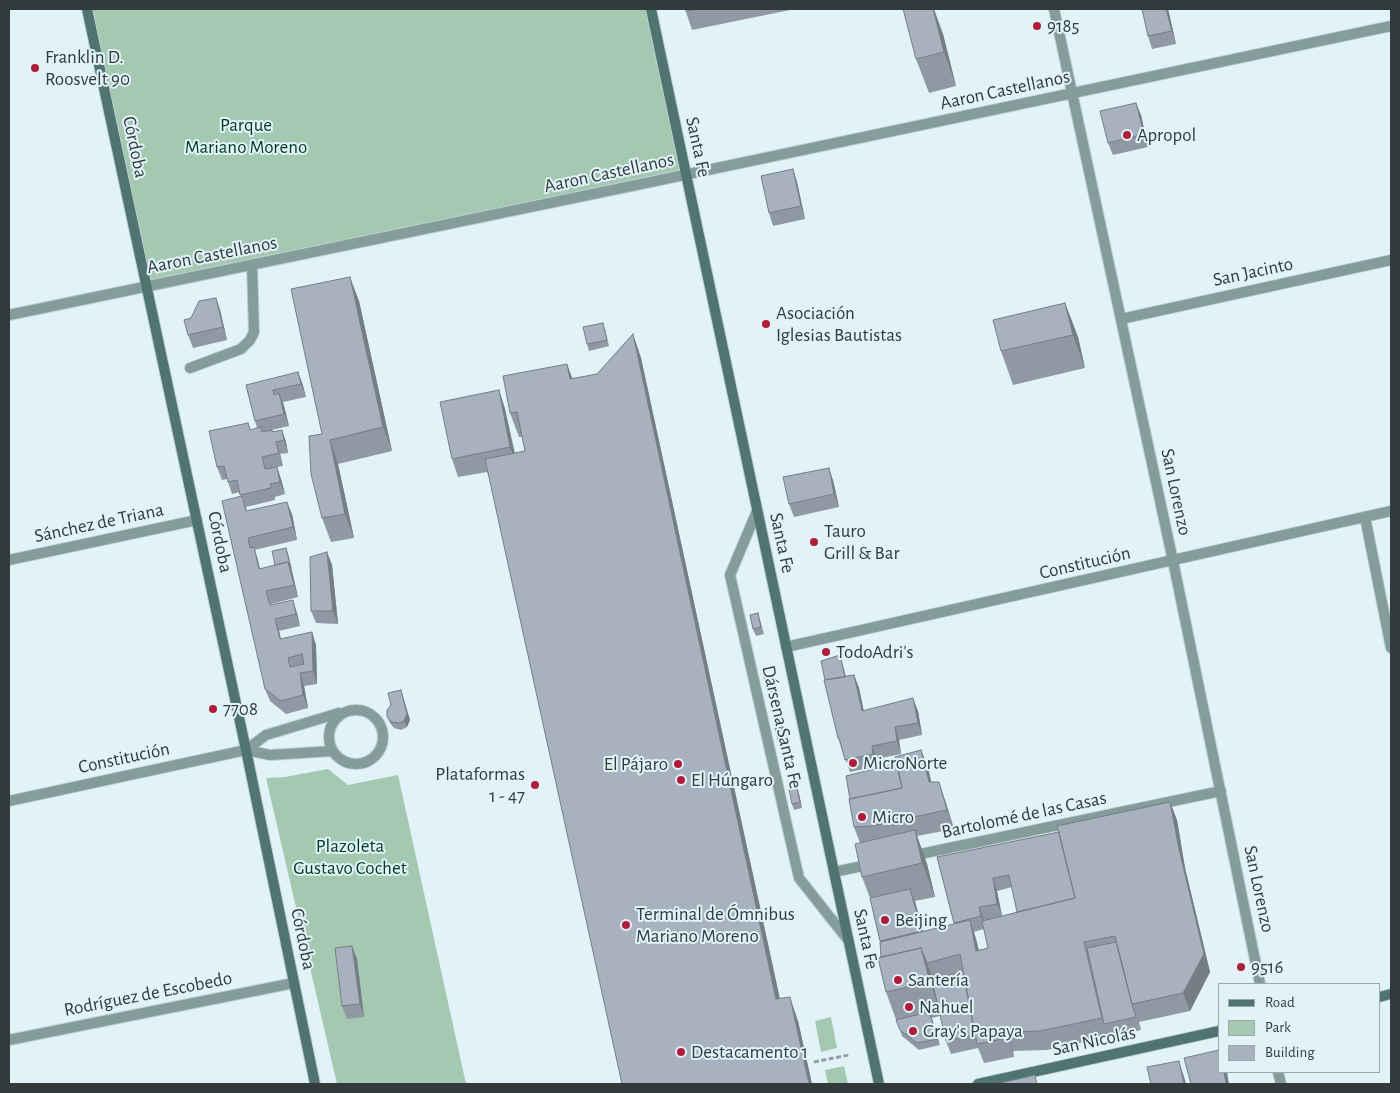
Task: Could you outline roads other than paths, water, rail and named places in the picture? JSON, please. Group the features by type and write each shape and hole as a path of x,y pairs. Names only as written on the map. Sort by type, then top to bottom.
{"main road":[{"name":"Córdoba","path":"87,9 246,750 315,1084"},
{"name":"Santa Fe","path":"651,9 879,1084"},
{"name":"San Nicolás","path":"978,1084 1218,1031"}],"street":[{"name":"San Lorenzo","path":"1054,9 1122,319 1260,983"},
{"name":"Aaron Castellanos","path":"9,315 686,175 1391,26"},
{"name":"San Jacinto","path":"1122,319 1391,260"},
{"path":"190,368 241,349 250,340 254,332 252,265"},
{"name":"Dársena Santa Fe","path":"758,511 730,574 799,878 848,940"},
{"name":"Constitución","path":"786,647 1391,511"},
{"path":"1364,517 1391,648"},
{"name":"Sánchez de Triana","path":"9,560 197,520"},
{"path":"246,750 266,735 346,711 360,709 373,715 381,726 384,739 378,753 368,762 354,764 342,760 332,751 329,736 334,721 346,711"},
{"path":"246,750 270,755 332,751"},
{"name":"Constitución","path":"9,801 246,750"},
{"name":"Bartolomé de las Casas","path":"902,858 1220,791"},
{"path":"834,872 882,862"},
{"name":"Rodríguez de Escobedo","path":"9,1040 294,983"}],"place":[{"name":"9185","path":"1037,26"},
{"name":"Franklin D. Roosvelt 90","path":"35,68"},
{"name":"Apropol","path":"1127,135"},
{"name":"Asociación Iglesias Bautistas","path":"766,324"},
{"name":"Tauro Grill & Bar","path":"814,542"},
{"name":"TodoAdri's","path":"826,652"},
{"name":"7708","path":"213,709"},
{"name":"MicroNorte","path":"853,763"},
{"name":"El Pájaro","path":"678,764"},
{"name":"El Húngaro","path":"681,780"},
{"name":"Plataformas 1 - 47","path":"535,785"},
{"name":"Micro","path":"862,817"},
{"name":"Beijing","path":"885,920"},
{"name":"Terminal de Ómnibus Mariano Moreno","path":"626,925"},
{"name":"9516","path":"1241,967"},
{"name":"Santería","path":"898,980"},
{"name":"Nahuel","path":"909,1007"},
{"name":"Gray's Papaya","path":"913,1031"},
{"name":"Destacamento 1","path":"681,1052"}],"park label":[{"name":"Parque Mariano Moreno","path":"246,136"},
{"name":"Plazoleta Gustavo Cochet","path":"350,857"}]}
